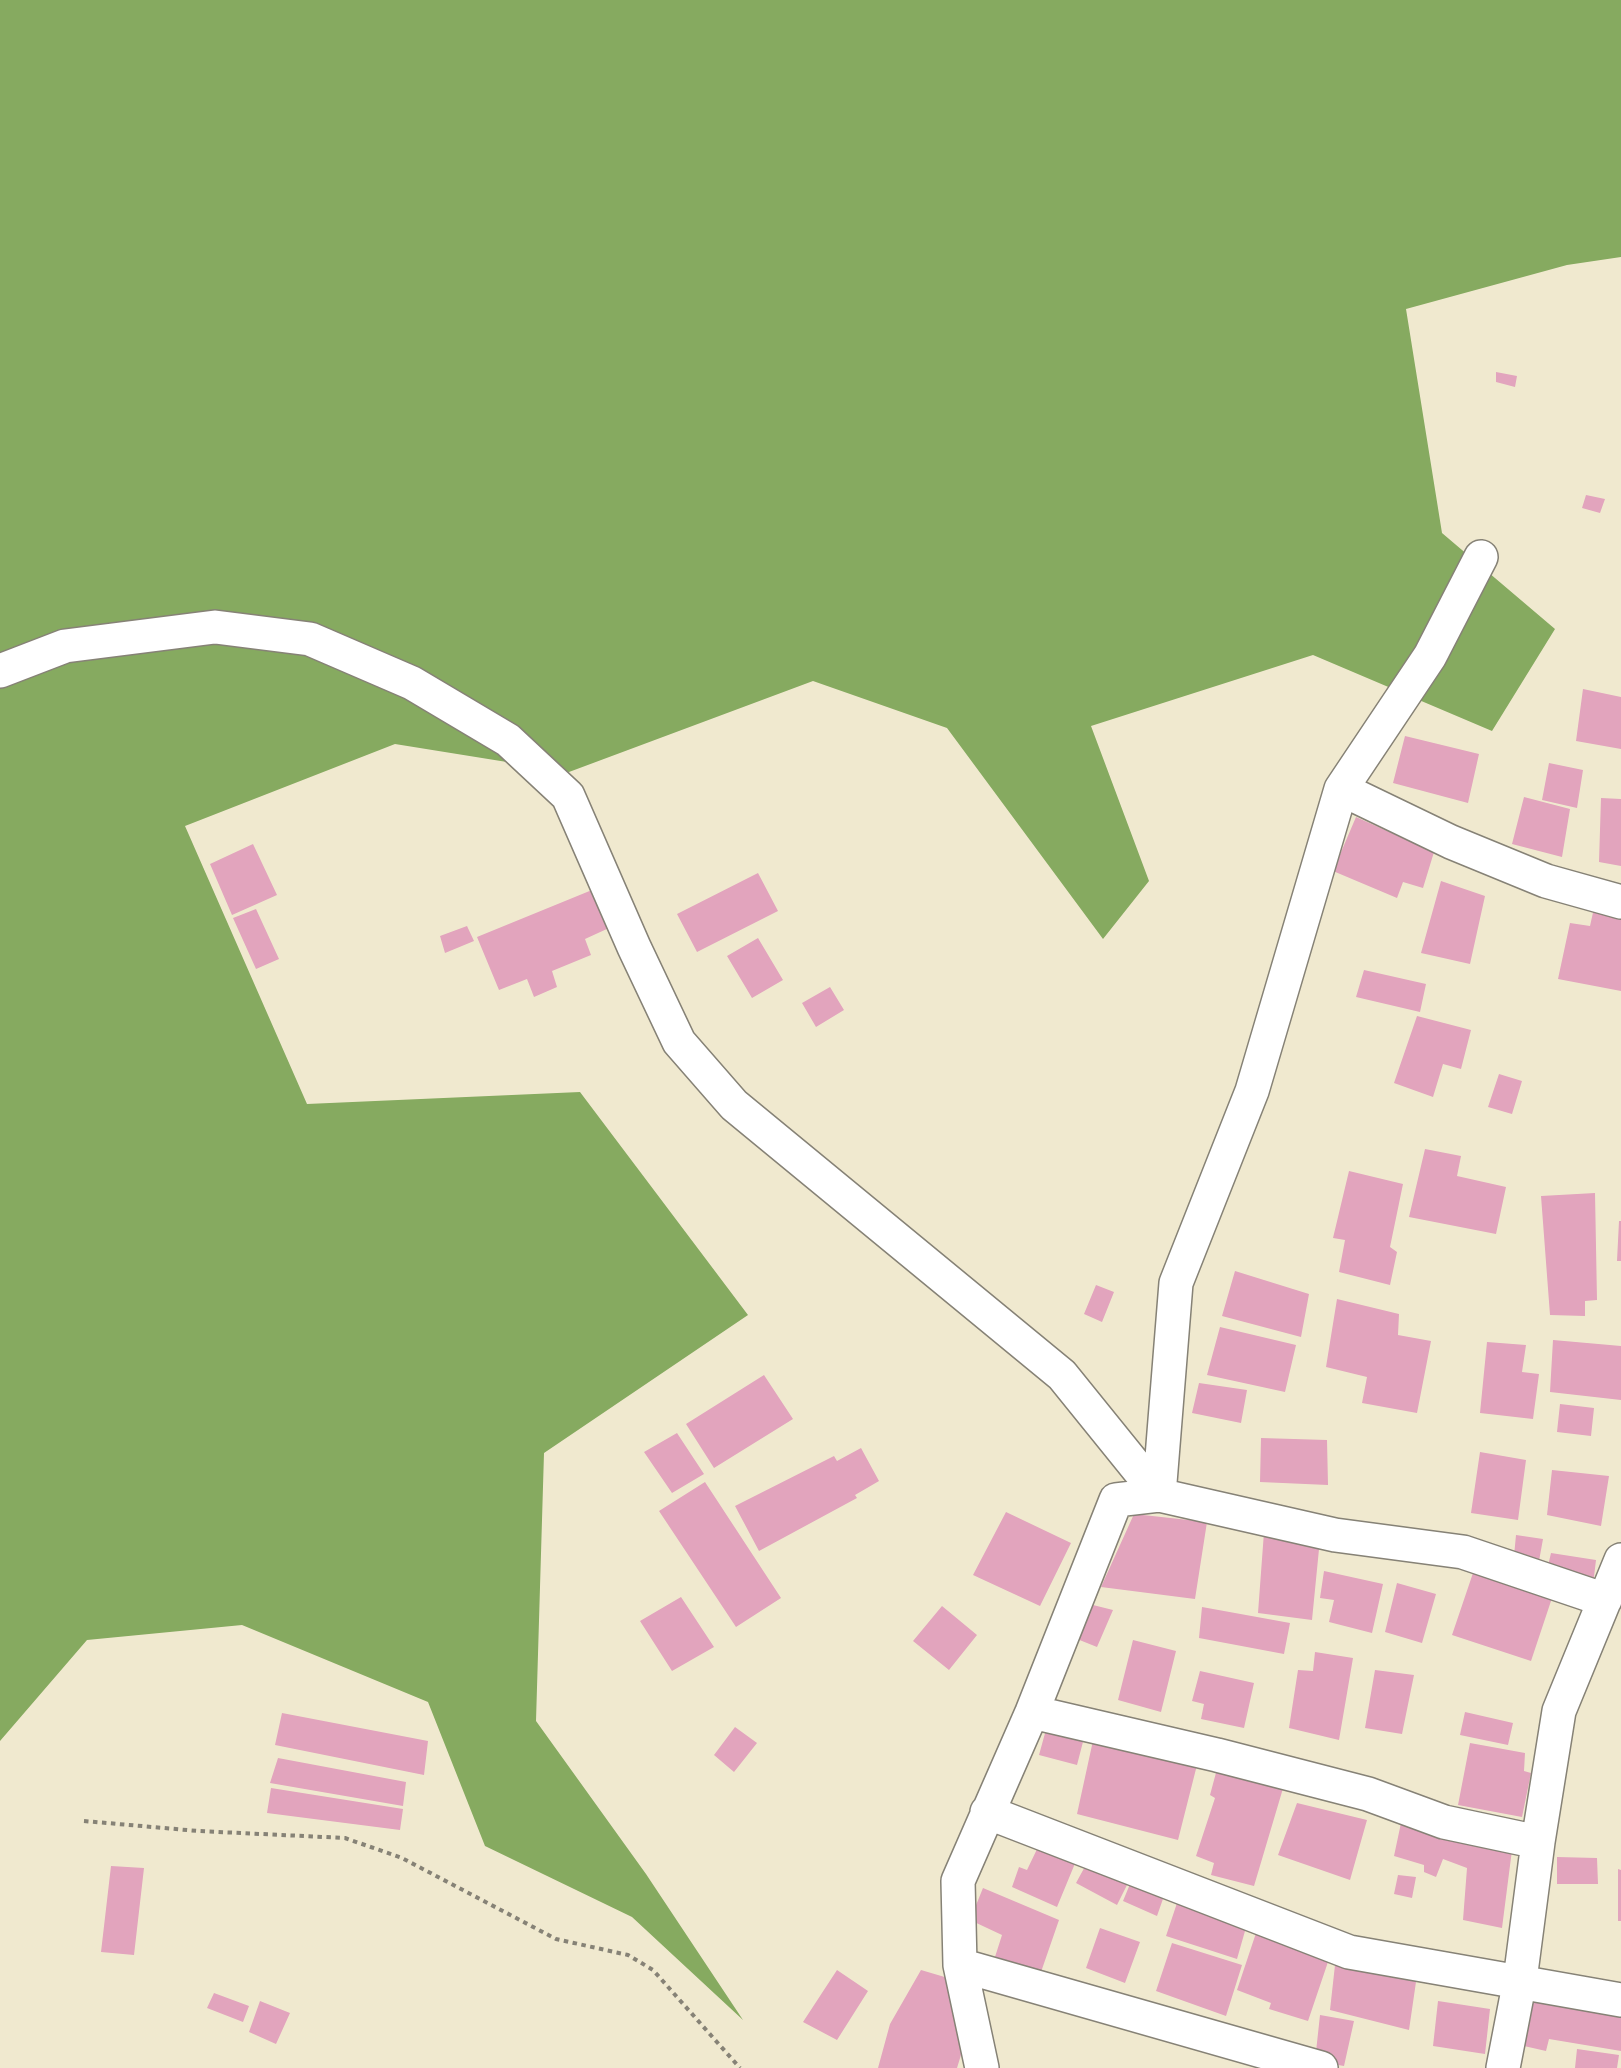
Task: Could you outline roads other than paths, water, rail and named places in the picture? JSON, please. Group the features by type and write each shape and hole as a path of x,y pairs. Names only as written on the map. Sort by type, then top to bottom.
{"street":[{"path":"1159,1495 1176,1283 1252,1091 1341,789 1430,656 1481,557"},
{"path":"0,671 65,646 215,627 310,639 412,683 508,740 568,796 634,947 680,1042 734,1105 1062,1375 1159,1495"},
{"path":"1341,789 1451,842 1536,877 1621,902"},
{"path":"982,2068 960,1965 958,1881 1032,1712 1116,1500 1159,1495 1335,1535 1462,1552 1605,1600"},
{"path":"1503,2068 1520,1980 1538,1842 1559,1711 1621,1560"},
{"path":"1032,1712 1217,1755 1368,1794 1444,1822 1538,1842"},
{"path":"987,1812 1349,1952 1520,1980 1621,2000"},
{"path":"960,1965 1321,2068"}]}
